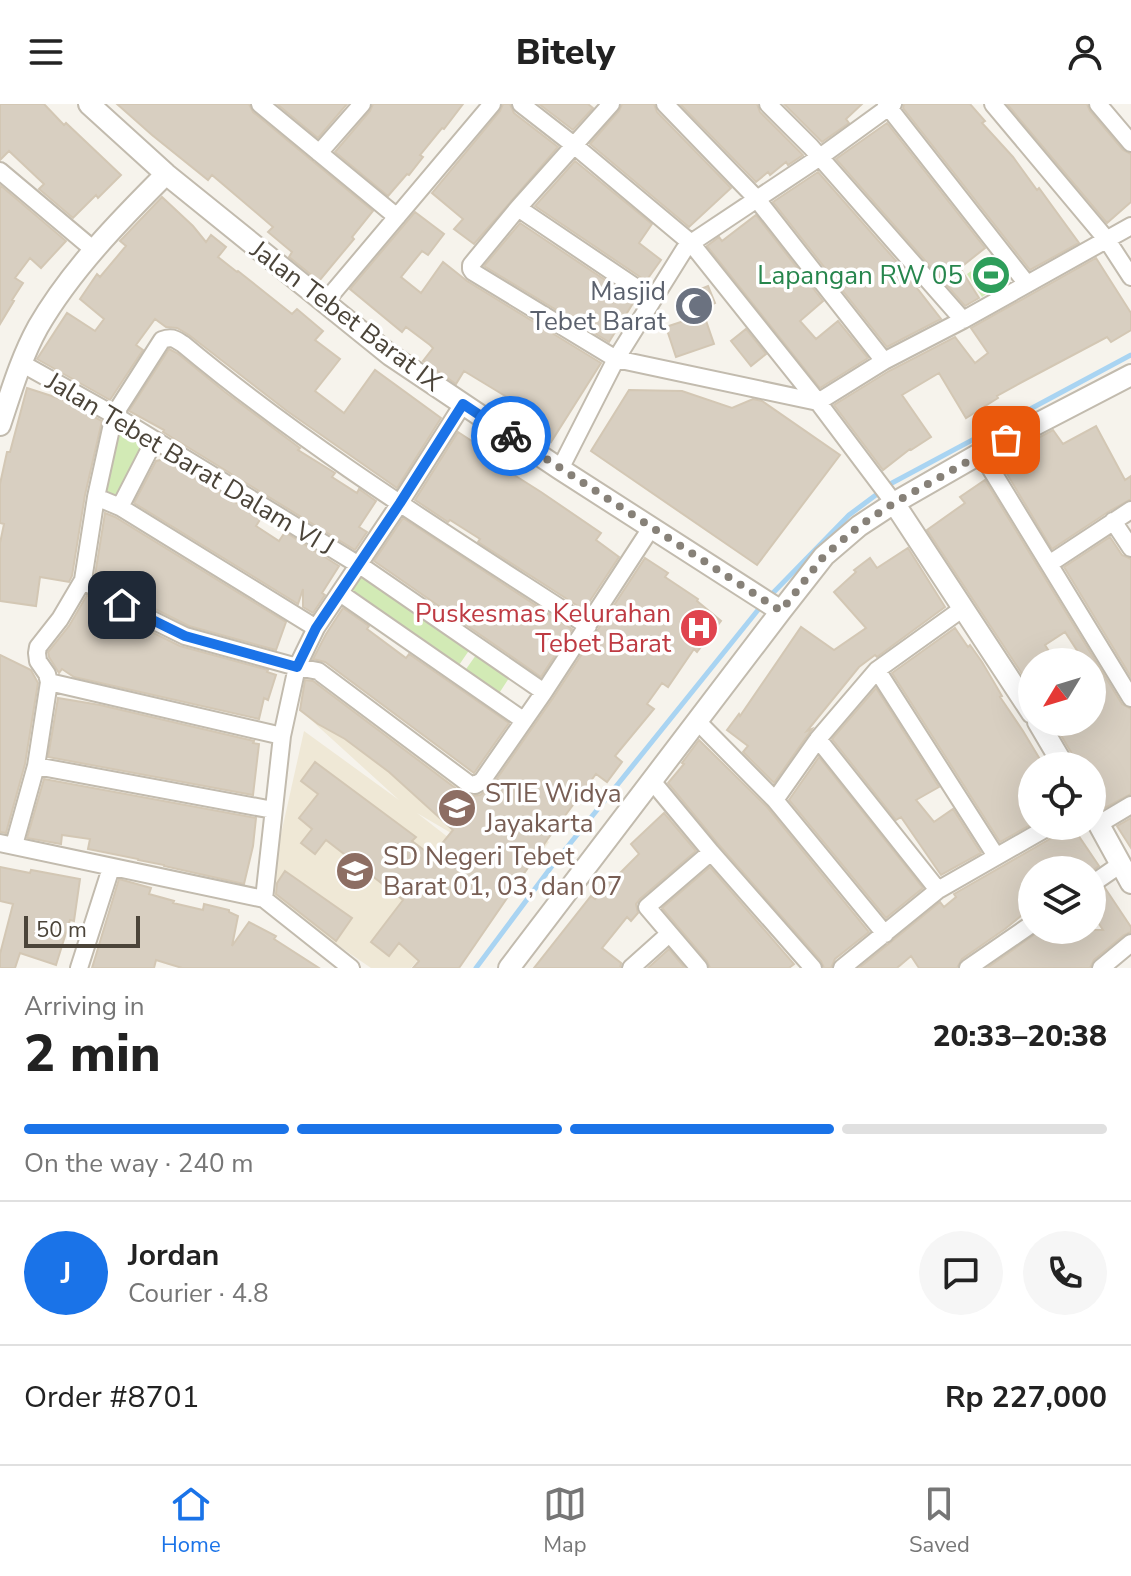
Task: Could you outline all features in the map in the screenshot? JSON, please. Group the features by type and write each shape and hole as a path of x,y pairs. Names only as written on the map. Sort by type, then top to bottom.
{"street":[{"name":"Jalan Tebet Barat IX","path":"89,104 166,174 390,355 560,469 774,606"},
{"path":"260,104 397,217"},
{"path":"319,153 362,104"},
{"path":"325,302 492,104"},
{"path":"521,104 691,243 894,503 1018,692"},
{"path":"611,104 518,208 471,265 471,269 616,359 818,402 884,361 1131,226"},
{"path":"665,104 756,198 884,361"},
{"path":"768,104 820,157 963,320"},
{"path":"993,104 1107,240 1131,277"},
{"path":"1098,104 1131,143"},
{"path":"560,469 616,359 677,259 691,243 820,157 889,105 1027,284"},
{"path":"0,425 21,363 56,297 94,250 166,174"},
{"path":"2,176 94,250"},
{"path":"518,208 653,299"},
{"path":"351,968 264,899 7,844 36,766 49,682 38,661 38,647 60,619 83,580 96,497 114,415 162,340 175,338 310,443 588,626"},
{"name":"Jalan Tebet Barat Dalam VI J","path":"21,363 114,415 358,565 544,692"},
{"path":"509,968 698,722 774,606 824,556 859,526 894,503 981,453 1131,375"},
{"path":"264,899 282,736 297,667 316,628 463,404"},
{"path":"120,507 154,441"},
{"path":"981,453 1131,698"},
{"path":"96,497 120,507 316,628"},
{"path":"1049,564 1131,510"},
{"path":"1113,521 1131,548"},
{"path":"83,580 122,605 185,636 318,671 469,784 475,785 482,781 544,692 651,528"},
{"path":"340,593 523,720"},
{"path":"775,800 818,739 877,670 962,609"},
{"path":"877,670 996,856"},
{"path":"49,682 282,736"},
{"path":"698,722 775,800 885,934"},
{"path":"818,739 938,890"},
{"path":"36,766 273,810"},
{"path":"652,781 813,968"},
{"path":"1106,814 1131,805"},
{"path":"1106,836 1131,883"},
{"path":"842,968 938,890 1025,840"},
{"path":"699,968 648,909 648,905 711,852"},
{"path":"1106,874 1121,864"},
{"path":"79,968 111,868"},
{"path":"631,968 669,934"},
{"path":"968,968 1018,934"},
{"path":"1101,968 1131,943"}],"shaded area":[{"name":"SD Negeri Tebet Barat 01, 03, dan 07","path":"301,673 549,842 519,881 468,843 417,813 458,845 438,936 411,968 371,968 267,897 304,731 399,800 300,710"}],"green space":[{"name":"Lapangan RW 05","path":"999,252 1014,275 982,297 967,274"},
{"path":"116,421 146,441 118,500 98,494"},
{"path":"359,574 470,649 457,668 347,593"},
{"path":"476,655 509,678 498,695 464,672"}],"building":[{"path":"0,104 44,104 121,175 73,218 39,189 44,184 9,151 0,160"},
{"path":"117,104 249,104 253,112 373,211 319,281 289,257 292,252 268,232 273,227 212,175 208,180"},
{"path":"277,104 347,104 318,138"},
{"path":"373,104 463,104 420,155 423,157 409,175 388,196 335,152"},
{"path":"503,104 510,104 514,113 558,147 474,244 454,229 463,219 432,193"},
{"path":"539,104 588,104 593,108 573,130"},
{"path":"622,104 654,104 657,112 731,188 689,227 590,144"},
{"path":"680,104 757,104 760,112 803,155 788,165 786,162 770,175 768,172 756,182"},
{"path":"784,104 862,104 846,119 849,123 822,142"},
{"path":"904,104 970,104 1037,190 1039,188 1079,243 1030,270 903,108"},
{"path":"1007,104 1087,104 1123,150 1131,154 1131,202 1107,223"},
{"path":"887,123 985,248 960,268 979,298 965,306 836,159"},
{"path":"575,161 652,224 639,243 661,260 646,281 535,206"},
{"path":"818,172 919,287 941,319 887,347 773,202"},
{"path":"0,185 66,241 41,268 30,258 15,278 23,283 0,324"},
{"path":"162,197 206,242 211,235 226,247 218,257 292,314 297,309 323,331 315,340 340,359 315,391 344,413 375,370 441,418 397,488 287,411 189,335 177,328 166,327 155,319 136,345 143,350 110,400 37,359 67,313 95,331 104,319 80,299 97,274 100,277 126,246 120,241"},
{"path":"415,212 444,234 428,255 422,251 401,277 421,293 443,262 467,281 601,363 551,442 522,423 530,411 464,371 456,384 423,361 433,348 430,345 406,327 402,332 350,289"},
{"path":"756,215 823,301 800,321 816,339 838,321 868,358 820,388 707,246 719,237 722,241"},
{"path":"520,223 635,300 609,342 484,266"},
{"path":"1096,258 1131,313 1131,330 1111,342 1107,337 1024,381 966,418 939,373 902,395 931,437 883,470 834,405 889,371 955,337 975,363 988,353 971,328"},
{"path":"708,286 715,303 702,309 714,344 676,357 666,327 690,319 681,297"},
{"path":"746,329 766,354 751,366 731,341"},
{"path":"169,349 300,448 298,450 335,473 332,477 376,501 359,527 367,532 355,550 129,411"},
{"path":"27,388 64,400 102,421 85,495 72,576 69,582 40,577 36,606 0,601 0,543 4,524 0,523 0,484"},
{"path":"629,390 682,391 732,408 753,399 762,401 840,455 757,565 591,451"},
{"path":"1096,426 1125,480 1131,476 1131,499 1052,549 998,459 1053,430 1063,444"},
{"path":"458,432 484,449 481,454 601,533 596,540 619,557 584,610 478,542 480,539 415,500"},
{"path":"165,459 261,518 256,526 279,541 285,532 339,566 313,613 303,607 303,589 298,604 134,503 156,461"},
{"path":"985,480 1088,648 1075,648 1065,632 1045,645 1047,648 1018,648 1018,668 927,530 965,503 960,497"},
{"path":"105,513 286,622 276,650 189,626 95,575"},
{"path":"403,518 572,629 541,677 374,561"},
{"path":"1110,537 1122,555 1131,559 1131,677 1064,567"},
{"path":"908,548 945,607 859,667 807,731 812,729 774,783 743,752 748,746 727,730 801,627 834,650 866,628 834,592 870,558 877,568"},
{"path":"645,558 668,573 665,577 698,599 721,621 697,652 694,649 668,687 662,683 647,704 654,709 615,756 622,762 607,782 596,774 459,968 413,968 419,961 399,943 389,956 371,942 403,900 326,840 315,854 301,843 312,829 299,818 318,794 301,781 315,762 416,837 412,841 432,856 453,830 389,772 300,710 305,680 313,681 462,793 480,795 491,787 553,698"},
{"path":"87,595 117,615 180,646 268,670 276,675 268,700 264,698 259,719 74,677 62,669 59,673 48,652 69,626"},
{"path":"343,608 406,658 409,654 509,723 474,773 325,662 313,659"},
{"path":"955,628 968,647 970,645 1018,724 1018,736 1026,736 1036,752 1018,752 1018,832 1000,842 892,673"},
{"path":"0,655 31,670 38,683 25,764 6,833 0,832"},
{"path":"1106,678 1122,704 1131,709 1131,794 1106,807 1106,752 1071,752 1061,736 1106,736"},
{"path":"876,688 939,787 916,800 934,822 953,809 981,853 941,875 901,817 896,820 832,739"},
{"path":"58,698 254,741 259,744 253,795 48,757"},
{"path":"699,740 767,807 869,932 835,959 831,968 824,968 668,783"},
{"path":"819,757 923,888 886,918 789,800"},
{"path":"44,779 256,818 244,884 88,849 90,839 62,835 61,844 27,838"},
{"path":"664,813 696,851 640,899 636,904 638,913 631,921 627,917 602,948 621,963 620,968 534,968 591,896 595,899 615,874 617,876 639,854 631,844"},
{"path":"1131,818 1131,848 1117,826"},
{"path":"1048,840 1081,840 1092,856 1020,856"},
{"path":"1018,857 1018,918 962,959 957,968 919,968 911,956 897,968 859,968 940,902 944,907 956,897 954,894"},
{"path":"0,867 80,879 74,921 70,920 56,965 20,953 15,968 0,968 0,954 13,904 0,901"},
{"path":"710,867 794,964 789,968 710,968 662,908"},
{"path":"285,871 352,918 336,941 276,894 277,883"},
{"path":"119,879 151,888 149,894 173,903 203,910 204,904 229,910 238,916 232,946 249,922 276,936 274,939 319,968 182,968 156,960 154,968 92,968"},
{"path":"1106,890 1131,927 1131,932 1094,960 1090,968 987,968 1021,944 1106,944"},
{"path":"669,949 685,968 648,968"}],"waterway":[{"path":"769,597 849,515 892,483 1131,355"},
{"path":"476,968 552,866 762,605"}],"way so far":[{"path":"511,436 781,611 824,556 859,526 1006,440"}],"place":[{"name":"Lapangan RW 05","path":"991,275"},
{"name":"Masjid Tebet Barat","path":"694,306"},
{"name":"Puskesmas Kelurahan Tebet Barat","path":"699,628"},
{"name":"STIE Widya Jayakarta","path":"457,808"},
{"name":"SD Negeri Tebet Barat 01, 03, dan 07","path":"355,871"}],"route":[{"path":"122,605 185,636 297,667 316,628 463,404 511,436"}]}
